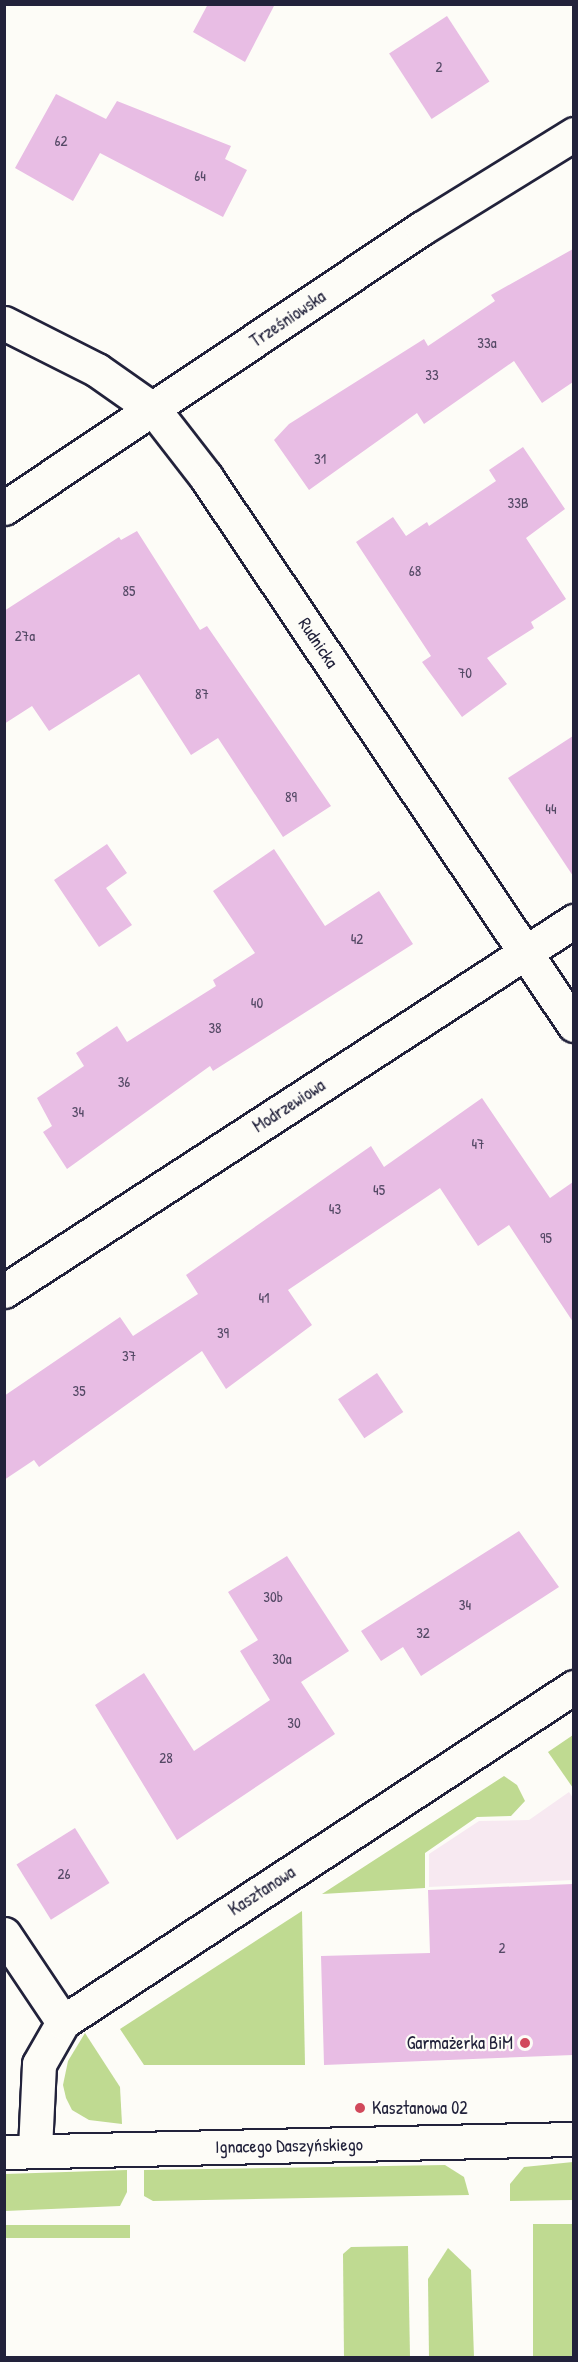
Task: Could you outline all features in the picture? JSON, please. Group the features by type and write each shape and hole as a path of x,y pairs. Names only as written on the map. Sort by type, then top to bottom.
{"street":[{"name":"Trześniowska","path":"4,508 154,410 422,228 573,134"},
{"name":"Rudnicka","path":"4,323 97,370 154,410 206,477 573,1025"},
{"name":"Modrzewiowa","path":"4,1291 573,921"},
{"name":"Kasztanowa","path":"20,2151 39,2064 63,2022 573,1687"},
{"path":"4,1934 63,2022"},
{"name":"Ignacego Daszyńskiego","path":"20,2151 573,2139"}],"shaded area":[{"path":"569,1792 573,1798 573,1880 429,1887 429,1854 479,1821 529,1820"}],"green space":[{"path":"573,1735 573,1788 548,1752"},
{"path":"504,1776 517,1785 525,1801 511,1816 477,1817 425,1853 425,1888 322,1894"},
{"path":"302,1911 305,2065 144,2065 120,2029"},
{"path":"85,2033 120,2087 122,2124 89,2120 72,2110 66,2098 63,2085 68,2061"},
{"path":"573,2162 573,2200 510,2201 510,2184 524,2167"},
{"path":"445,2165 464,2177 469,2195 153,2201 144,2196 144,2170"},
{"path":"127,2170 127,2192 120,2206 5,2211 5,2174"},
{"path":"533,2224 573,2224 573,2357 533,2357"},
{"path":"5,2225 130,2225 130,2238 5,2238"},
{"path":"408,2246 410,2357 344,2357 343,2254 351,2247"},
{"path":"448,2248 471,2270 474,2357 429,2357 428,2279"}],"building":[{"path":"208,4 275,4 245,62 193,32"},
{"path":"447,16 489,81 432,119 389,54"},
{"path":"56,94 106,119 117,101 231,146 225,159 247,170 223,217 100,153 73,201 15,168"},
{"path":"573,249 573,382 542,403 514,361 424,424 417,413 309,490 274,440 289,424 424,339 428,346 495,301 491,295"},
{"path":"523,447 565,509 526,538 566,599 531,622 534,628 487,658 507,684 462,717 422,662 431,656 356,542 393,517 406,536 427,522 429,526 496,481 489,470"},
{"path":"137,531 200,630 207,626 331,806 283,837 218,738 191,755 139,674 49,731 32,706 4,724 4,611 119,537 121,540"},
{"path":"573,736 573,876 508,778"},
{"path":"107,844 127,873 106,888 132,925 99,947 54,880"},
{"path":"274,849 325,926 379,891 413,944 213,1071 210,1066 67,1169 43,1132 52,1126 37,1098 84,1066 76,1053 117,1026 127,1042 216,986 213,980 255,953 213,891"},
{"path":"482,1098 550,1198 573,1182 573,1322 509,1225 478,1246 440,1188 288,1290 312,1325 226,1389 202,1351 39,1467 34,1460 4,1480 4,1396 120,1317 133,1336 198,1294 186,1275 371,1146 384,1167"},
{"path":"377,1373 403,1412 364,1438 338,1399"},
{"path":"519,1531 559,1587 421,1676 403,1647 381,1661 361,1631"},
{"path":"287,1556 349,1651 301,1682 335,1734 177,1840 95,1705 144,1673 194,1751 270,1700 240,1651 258,1640 228,1592"},
{"path":"75,1828 109,1883 51,1920 16,1865"},
{"path":"573,1884 573,2055 324,2065 321,1956 430,1953 428,1890"}],"place":[{"name":"Garmażerka BiM","path":"525,2043"},
{"name":"Kasztanowa 02","path":"360,2108"}]}
